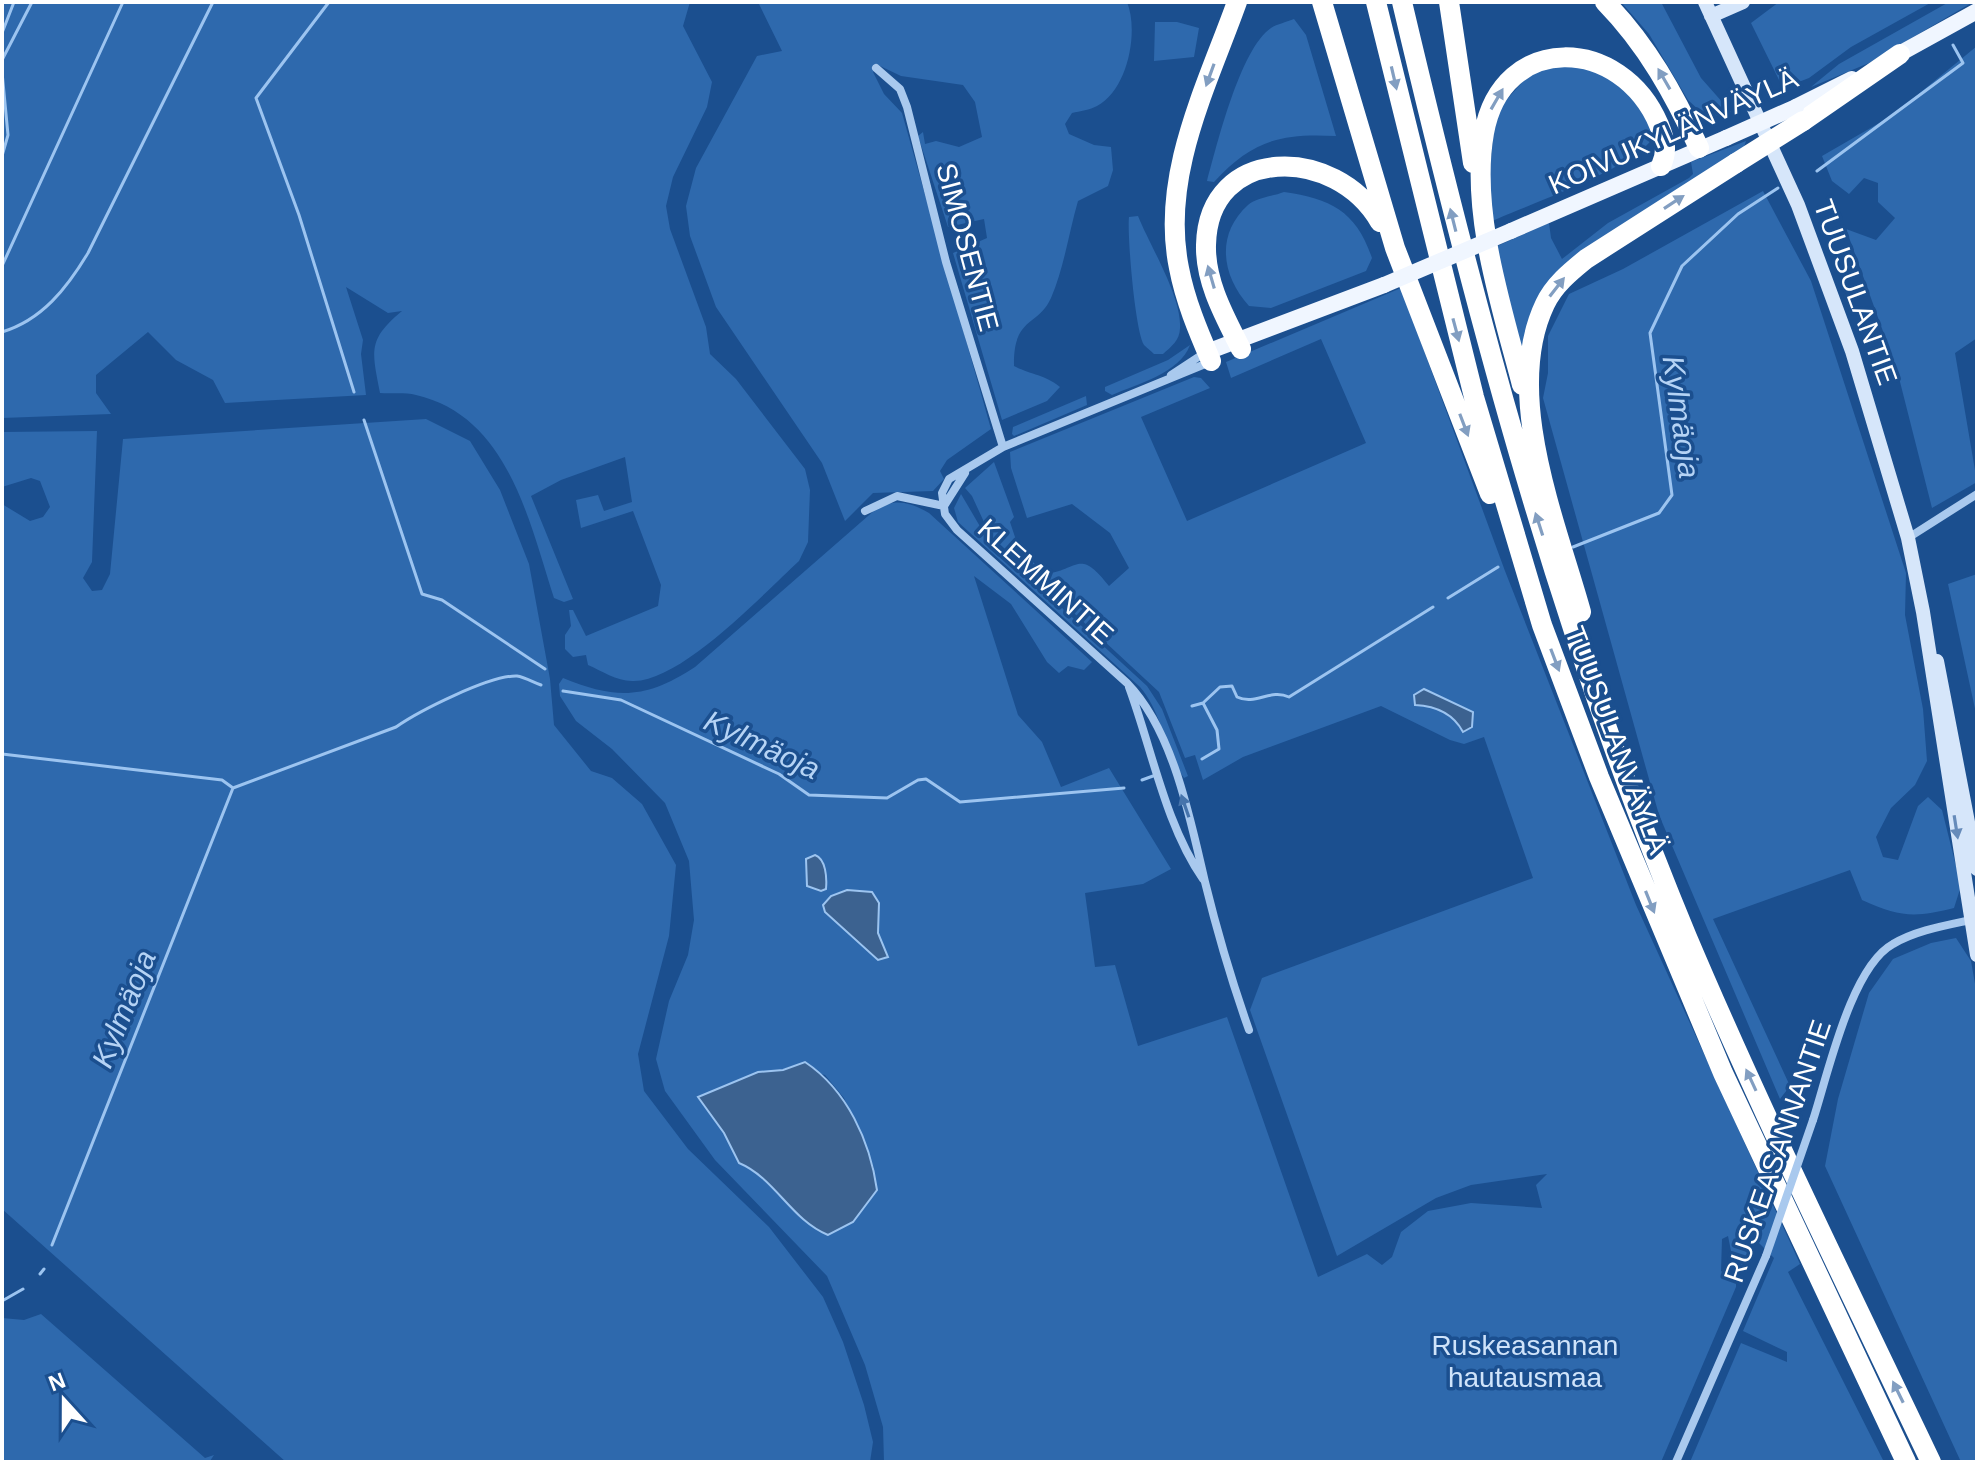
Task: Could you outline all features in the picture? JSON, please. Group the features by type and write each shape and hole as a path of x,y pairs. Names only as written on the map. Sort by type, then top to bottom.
{"highway":[{"path":"1209,356 1179,269 1177,190 1189,135 1237,2"},
{"path":"1322,2 1395,248 1542,625"},
{"name":"TUUSULANVÄYLÄ","path":"1376,2 1474,397 1542,625 1599,777 1717,1059 1906,1462"},
{"name":"TUUSULANVÄYLÄ","path":"1402,2 1498,390 1580,648 1623,767 1686,934 1931,1462"},
{"path":"1449,2 1481,206 1531,420 1623,767"},
{"path":"1605,2 1635,35 1659,69 1699,148"},
{"path":"1531,420 1531,350 1546,301 1563,278 1586,259 1736,163 1799,114 1900,54"},
{"path":"1481,206 1481,154 1491,108 1501,90 1517,75 1554,58 1595,60 1630,80 1653,111 1664,138 1666,147 1661,166"},
{"path":"1238,345 1216,296 1207,267 1206,243 1219,201 1248,175 1284,165 1305,166 1342,180 1371,207 1395,248"}],"main road":[{"name":"TUUSULANTIE","path":"1705,2 1798,205 1852,351 1908,538 1974,919 1977,955"},
{"path":"1711,16 1743,2"},
{"path":"1900,54 1977,11"},
{"name":"KOIVUKYLÄNVÄYLÄ","path":"1209,356 1384,285 1699,148 1799,114"},
{"name":"TUUSULANTIE","path":"1923,612 1940,672 1977,869"}],"street":[{"name":"SIMOSENTIE","path":"876,68 900,89 907,107 946,262 1003,447"},
{"name":"KOIVUKYLÄNVÄYLÄ","path":"944,506 942,493 949,479 965,473 1003,447 1163,381 1185,363 1209,356"},
{"path":"1908,538 1977,494"},
{"path":"865,511 897,496 944,506"},
{"name":"KLEMMINTIE","path":"944,506 945,514 957,530 1127,683 1142,698 1157,723 1195,834 1205,881 1249,1030"},
{"name":"KLEMMINTIE","path":"1127,683 1178,832 1190,860 1205,881"},
{"name":"RUSKEASANNANTIE","path":"1676,1462 1766,1256 1853,996 1868,966 1894,943 1974,919"}],"green space":[{"path":"2,2 690,2 683,26 712,82 707,107 673,177 666,206 670,229 706,327 710,354 736,379 805,469 810,490 808,542 799,561 721,633 698,651 654,677 622,680 588,665 586,655 573,657 565,649 565,635 571,626 569,610 573,610 586,636 658,606 661,585 633,511 581,528 576,500 598,495 604,511 632,502 625,457 561,480 531,496 573,599 564,602 554,598 524,505 494,448 473,425 447,407 412,394 380,393 375,347 383,330 402,311 388,313 346,287 363,340 361,354 366,395 225,403 213,380 176,360 148,332 96,375 96,393 111,414 2,418"},
{"path":"758,2 1127,2 1130,14 1132,28 1128,59 1116,87 1097,106 1072,113 1065,124 1069,134 1094,145 1111,147 1113,170 1108,186 1078,201 1051,298 1022,330 1015,350 1014,366 1060,387 1047,401 1002,420 953,253 987,238 984,219 948,227 918,136 923,132 925,144 936,141 959,147 982,137 975,102 963,85 901,76 878,65 873,72 884,94 902,113 991,429 947,460 940,471 944,479 933,491 873,493 845,521 822,463 716,307 690,236 686,206 696,168 757,56 782,51"},
{"path":"1621,2 1661,2 1701,78 1731,112 1715,116 1702,113 1688,100 1649,34"},
{"path":"1779,2 1932,2 1851,47 1809,78 1783,88 1751,23"},
{"path":"1949,2 1973,2 1869,63 1811,87 1839,64"},
{"path":"1294,19 1306,35 1336,136 1300,136 1269,142 1242,157 1214,182 1207,181 1223,122 1249,56 1271,28"},
{"path":"1155,22 1177,22 1199,28 1194,57 1154,61"},
{"path":"1977,46 1977,338 1955,353 1977,482 1932,508 1897,370 1846,229 1876,240 1895,218 1878,202 1878,183 1864,178 1849,194 1832,181 1822,156 1893,115"},
{"path":"1574,62 1622,82 1655,134 1646,146 1607,171 1492,221 1487,208 1495,113 1532,71"},
{"path":"1746,141 1743,150 1580,255 1523,361 1495,247 1549,223 1551,238 1562,259 1608,223 1689,178 1693,174 1691,162"},
{"path":"1763,191 1811,281 1906,573 1905,615 1923,709 1927,761 1915,785 1891,808 1876,837 1883,857 1898,860 1918,806 1928,797 1942,810 1961,886 1954,908 1907,914 1862,900 1850,870 1713,919 1790,1086 1780,1099 1659,815 1543,398 1548,373 1548,336 1569,294 1623,269"},
{"path":"1284,192 1315,199 1340,210 1358,229 1372,258 1366,271 1271,308 1249,306 1228,269 1226,256 1230,229 1248,205"},
{"path":"1138,216 1171,287 1179,316 1178,336 1163,354 1154,354 1144,345 1138,321 1132,282 1129,217"},
{"name":"Ruskeasannan hautausmaa","path":"1401,288 1505,571 1636,905 1800,1264 1788,1272 1884,1462 1690,1462 1741,1343 1787,1362 1787,1352 1743,1331 1774,1258 1749,1233 1748,1265 1741,1269 1732,1256 1728,1236 1722,1239 1721,1271 1736,1283 1736,1287 1661,1462 884,1462 883,1427 865,1365 827,1276 715,1160 665,1091 656,1059 669,1001 688,955 694,920 689,861 665,803 612,749 576,721 560,696 559,684 563,678 600,690 631,693 677,678 695,667 876,509 890,503 915,506 929,513 1092,662 1084,670 1068,666 1059,673 1047,662 1011,604 974,576 1018,715 1042,742 1061,787 1109,768 1171,869 1143,884 1085,893 1095,967 1115,965 1138,1046 1227,1017 1318,1277 1367,1254 1382,1265 1392,1257 1401,1232 1428,1211 1471,1203 1542,1208 1536,1185 1547,1174 1471,1185 1436,1198 1337,1256 1250,1010 1262,978 1533,878 1484,737 1464,744 1450,740 1381,706 1243,757 1203,780 1195,755 1185,758 1159,692 990,535 972,496 965,488 994,462 1014,517 1010,522 1019,549 1046,574 1085,564 1109,586 1129,568 1110,533 1072,504 1027,518 1011,468 1010,452 1194,377 1201,378 1210,388 1141,417 1187,521 1366,443 1321,339 1231,378 1226,362","holes":["879,903 878,933 887,957 878,959 825,912","792,1066 825,1075 844,1098 874,1168 828,1235 804,1220 763,1178 739,1163 724,1133 698,1097"]},
{"path":"1190,345 1177,363 1157,376 1112,395 1105,391 1105,387 1168,360"},
{"path":"1086,396 1087,405 1014,436 1012,434 1013,427"},
{"path":"426,419 470,441 500,490 529,564 550,679 554,725 591,771 612,778 642,804 676,865 669,936 638,1054 644,1091 688,1149 769,1227 823,1297 843,1342 864,1405 873,1442 870,1462 286,1462 2,1209 2,504 30,521 43,517 50,507 40,481 31,478 2,487 2,432 97,431 92,562 83,578 92,591 102,590 110,574 123,439"},
{"path":"961,494 988,540 1147,686 1162,709 1188,776 1184,778 1177,767 1154,709 1140,687 958,522 954,508"},
{"path":"1977,574 1977,718 1948,584"},
{"path":"1956,938 1971,961 1977,995 1977,1462 1961,1462 1825,1166 1838,1099 1869,993 1893,959 1931,943"},
{"path":"41,1314 205,1458 214,1455 210,1461 2,1462 2,1318 24,1320"}],"shaded area":[{"path":"1424,689 1473,712 1472,727 1463,732 1443,712 1415,705 1414,695"},
{"path":"815,855 822,860 826,874 826,889 821,891 807,886 806,859"},
{"path":"847,890 872,892 879,903 878,933 888,957 878,960 825,912 823,905 831,896"},
{"path":"805,1062 833,1087 854,1118 869,1153 877,1190 853,1222 828,1235 804,1220 763,1178 739,1163 724,1133 698,1097 758,1072 783,1070"}],"waterway":[{"name":"Kylmäoja","path":"2,33 14,2"},
{"path":"2,60 32,2"},
{"path":"2,266 123,2"},
{"path":"2,332 41,311 80,266 213,2"},
{"path":"329,2 256,98 299,215 354,392"},
{"name":"Kylmäoja","path":"1817,171 1963,63 1953,45"},
{"name":"Kylmäoja","path":"2,72 8,135 2,156"},
{"name":"Kylmäoja","path":"1573,547 1659,513 1672,495 1650,333 1682,266 1738,214 1778,188"},
{"name":"Kylmäoja","path":"364,420 422,594 442,600 545,669"},
{"name":"Kylmäoja","path":"1448,598 1498,567"},
{"name":"Kylmäoja","path":"1202,759 1219,749 1217,730 1203,703 1220,687 1232,686 1237,697 1250,700 1276,694 1289,697 1433,607"},
{"name":"Kylmäoja","path":"52,1245 233,788 396,727 437,704 490,681 517,676 541,685"},
{"name":"Kylmäoja","path":"563,691 621,700 779,774 809,795 887,798 918,780 926,779 960,802 1124,788"},
{"path":"1192,706 1203,703"},
{"name":"Kylmäoja","path":"2,754 222,780 233,788"},
{"name":"Kylmäoja","path":"1142,780 1153,776"},
{"path":"40,1274 44,1269"},
{"path":"2,1301 23,1289"}]}
